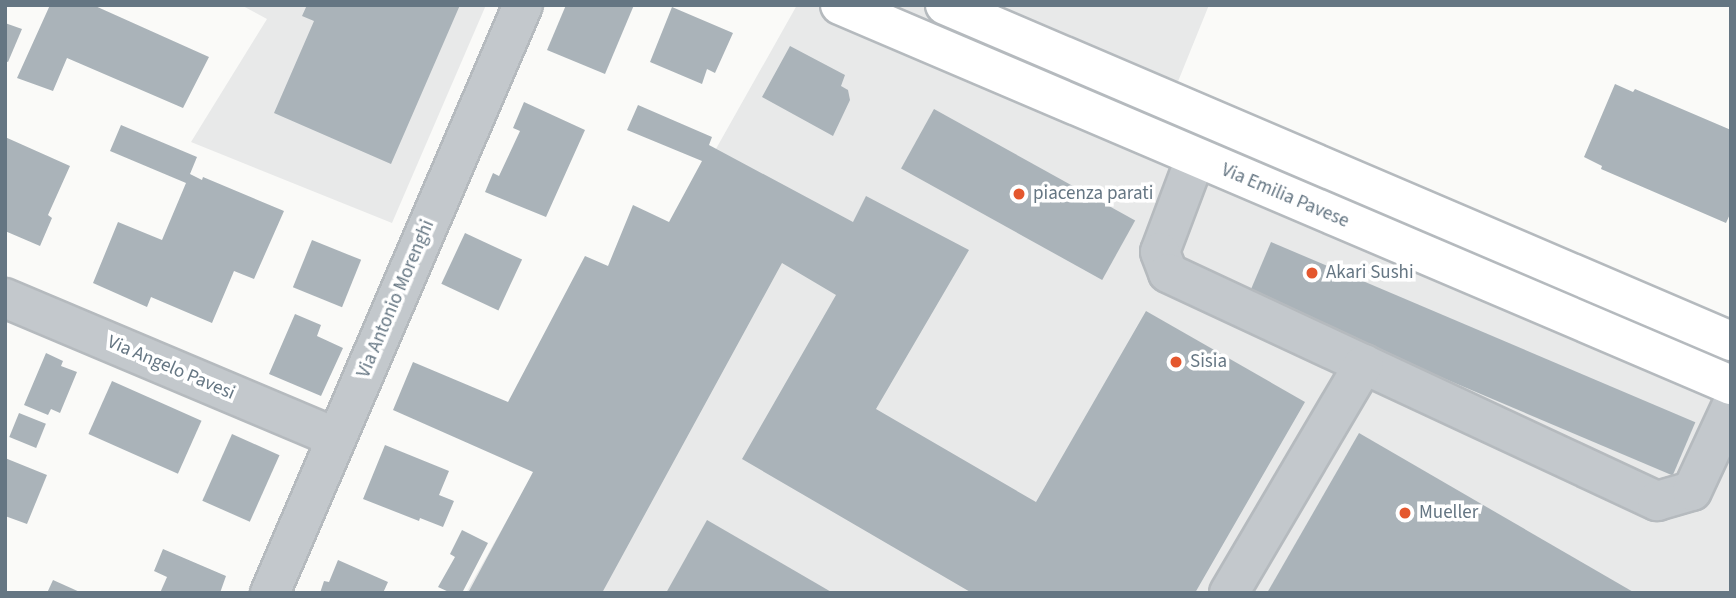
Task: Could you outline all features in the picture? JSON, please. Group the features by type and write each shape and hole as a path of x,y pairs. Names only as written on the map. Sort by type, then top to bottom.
{"main road":[{"name":"Via Emilia Pavese","path":"840,5 1195,159 1731,385"},
{"name":"Via Emilia Pavese","path":"945,5 1731,341"}],"street":[{"name":"Via Antonio Morenghi","path":"270,593 523,5"},
{"path":"1161,143 1175,104"},
{"path":"1195,159 1160,252 1168,273 1657,500 1692,491 1731,407"},
{"name":"Via Angelo Pavesi","path":"5,298 336,438"},
{"path":"1229,593 1364,364"}],"shaded area":[{"path":"241,5 486,5 392,223 191,142 267,19"},
{"path":"797,5 1209,5 1164,116 1731,362 1731,593 466,593"}],"building":[{"path":"50,5 93,5 209,57 183,108 67,58 53,91 17,78"},
{"path":"307,5 460,5 391,164 274,113 314,21 302,16"},
{"path":"566,5 634,5 605,74 547,50"},
{"path":"672,7 733,33 715,73 707,69 702,84 650,62"},
{"path":"5,23 22,29 8,62 5,61"},
{"path":"790,46 845,75 841,86 848,90 850,100 833,136 762,97"},
{"path":"1615,84 1633,92 1635,89 1731,130 1731,212 1726,223 1601,169 1602,166 1584,157"},
{"path":"524,102 585,130 546,217 485,192 493,173 499,176 520,131 513,128"},
{"path":"638,105 712,137 709,145 853,222 866,196 969,250 876,409 1036,502 1146,311 1305,402 1195,593 972,593 742,459 836,295 782,263 602,593 468,593 533,472 393,410 413,362 508,402 585,256 608,266 633,205 669,222 702,161 627,130"},
{"name":"piacenza parati","path":"934,109 1135,221 1102,280 901,168"},
{"path":"121,125 197,157 190,174 284,211 254,279 234,271 212,323 151,297 147,307 93,283 118,222 162,240 186,183 110,151"},
{"path":"5,137 70,166 48,215 52,218 40,246 5,231"},
{"path":"465,233 522,260 498,310 441,284"},
{"path":"312,240 361,260 342,307 293,287"},
{"path":"1271,242 1695,422 1673,476 1248,295"},
{"path":"295,314 321,325 317,336 343,348 321,396 269,374"},
{"path":"46,353 63,361 61,366 77,372 60,413 51,409 48,415 24,405"},
{"path":"112,381 202,421 178,474 88,434"},
{"path":"19,413 46,424 36,448 9,437"},
{"name":"Mueller","path":"1359,433 1635,593 1267,593"},
{"path":"232,434 280,455 250,522 202,501"},
{"path":"385,445 449,471 439,495 454,501 443,527 420,518 419,521 363,499"},
{"path":"5,458 47,475 27,524 5,516"},
{"path":"707,520 833,593 666,593"},
{"path":"462,530 488,543 462,593 451,593 438,587 455,557 450,554"},
{"path":"163,549 226,576 220,593 160,593 167,577 154,571"},
{"path":"338,560 388,582 383,593 320,593 324,581 329,582"},
{"path":"53,580 82,593 47,593"}],"place":[{"name":"piacenza parati","path":"1019,194"},
{"name":"Akari Sushi","path":"1312,273"},
{"name":"Sisia","path":"1176,362"},
{"name":"Mueller","path":"1405,513"}]}
